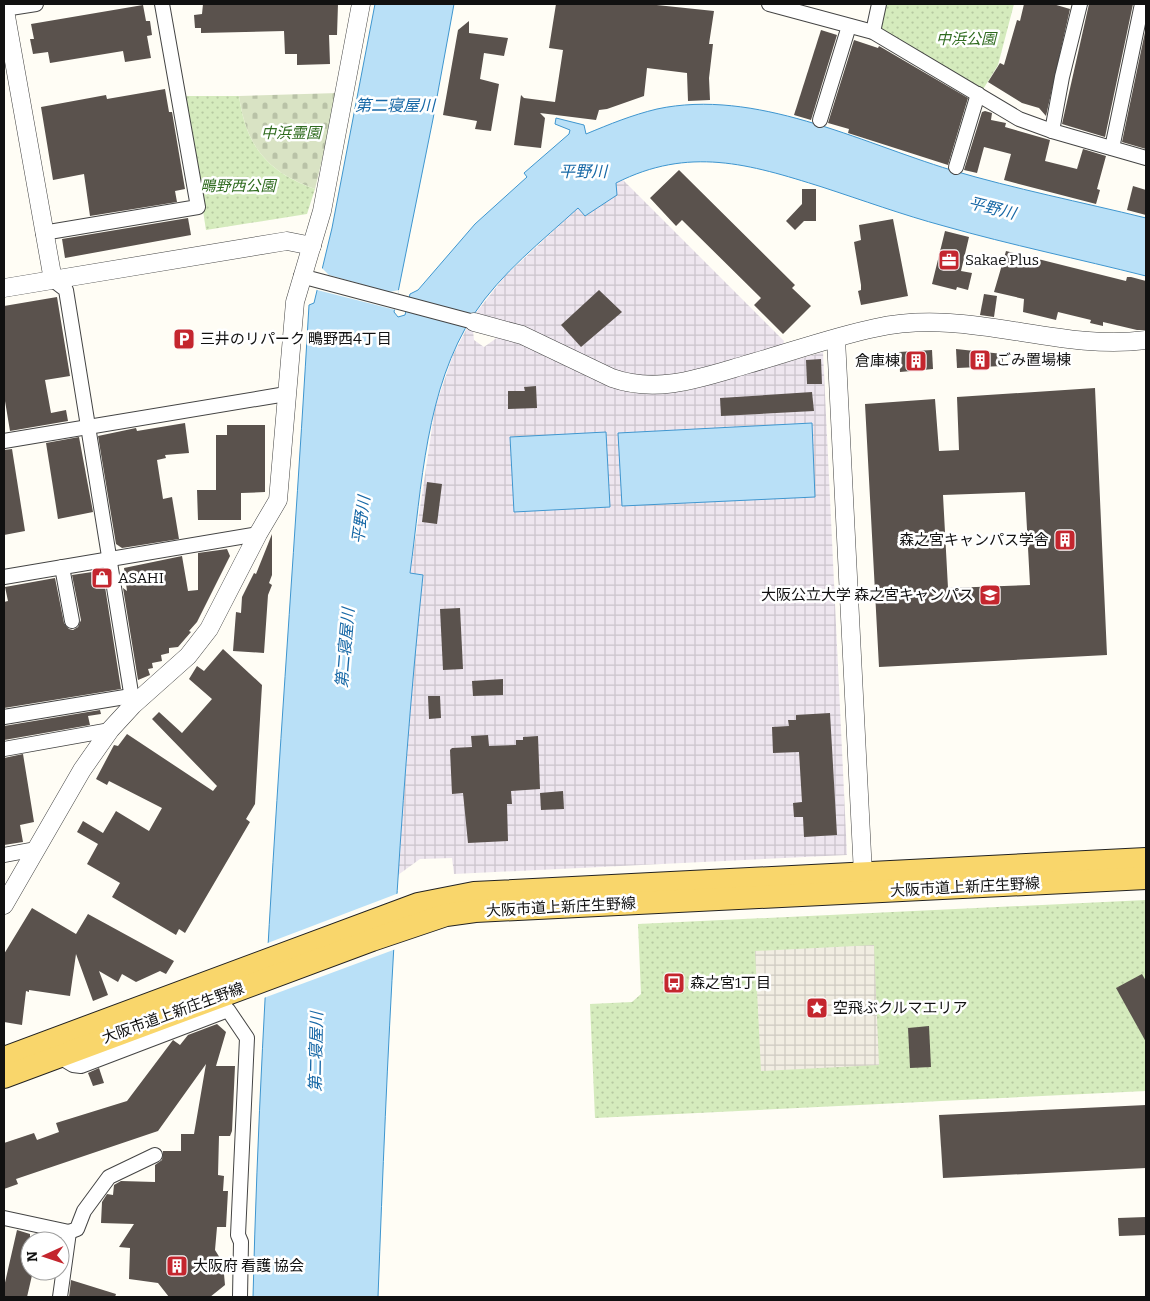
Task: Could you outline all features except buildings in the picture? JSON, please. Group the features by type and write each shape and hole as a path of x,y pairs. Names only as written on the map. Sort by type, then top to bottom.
{"main road":[{"name":"大阪市道上新庄生野線","path":"650,893 863,874 1146,859"},
{"name":"大阪市道上新庄生野線","path":"4,1058 79,1039 446,915 474,902 650,893 1146,878"},
{"name":"大阪市道上新庄生野線","path":"4,1077 58,1056 79,1039"}],"street":[{"path":"4,9 36,4"},
{"path":"43,233 198,207 162,4"},
{"path":"4,905 82,770 132,700 188,656 209,629 258,534 278,500 293,314 308,277 312,246 322,211 361,4"},
{"path":"873,32 879,4"},
{"path":"1052,131 1080,4"},
{"path":"1112,148 1142,4"},
{"path":"4,5 52,280 66,290 132,700"},
{"path":"777,5 873,32 1020,119 1052,131 1146,158"},
{"path":"820,120 849,26"},
{"path":"956,168 978,94"},
{"path":"4,288 287,241 312,246"},
{"path":"308,277 522,335 612,378 636,384 689,381 874,328 920,322 976,324 1117,343 1146,340"},
{"path":"836,339 863,874"},
{"path":"4,441 286,394"},
{"path":"4,576 258,534"},
{"path":"62,567 72,621"},
{"path":"4,716 132,700"},
{"path":"4,749 110,730"},
{"path":"4,855 36,849"},
{"path":"58,1056 73,1065 81,1066 228,1010 247,1038 238,1235 241,1242 240,1297"},
{"path":"70,1232 77,1229 84,1211 109,1177 155,1155"},
{"path":"4,1218 64,1231"},
{"path":"60,1297 62,1281"}],"shaded area":[{"path":"623,180 784,341 782,347 686,374 634,377 612,371 475,314 505,276 578,208 585,216 616,183"},
{"path":"467,328 473,331 474,340 484,347 498,337 520,342 605,384 632,393 686,391 823,352 847,855 454,874 452,858 420,859 398,875 412,685 423,575 410,574 435,408 453,355"},
{"name":"空飛ぶクルマエリア","path":"874,945 879,1065 761,1071 755,951"}],"green space":[{"name":"中浜公園","path":"884,4 1014,4 998,65 982,91 880,29"},
{"name":"中浜霊園","path":"338,93 315,189 284,174 262,155 253,143 247,129 239,96"},
{"name":"鴫野西公園","path":"185,96 239,96 247,129 253,143 262,155 284,174 315,189 307,214 206,230"},
{"path":"1146,900 1146,1091 595,1118 590,1004 632,1002 641,994 638,924"}],"water":[{"path":"375,4 454,4 394,312 398,317 405,315 410,294 418,290 475,224 527,177 524,173 569,134 570,130 555,124 556,118 584,125 586,134 648,111 694,104 731,106 769,112 806,121 975,177 1146,218 1146,276 944,226 769,171 719,162 669,165 643,172 616,183 617,195 585,216 578,208 509,271 474,314 458,343 445,374 435,406 428,439 410,573 423,575 414,665 394,936 378,1297 253,1297 262,1049 269,925 309,305 314,303 332,228"},
{"path":"812,423 815,497 622,506 618,433"},
{"path":"606,432 610,507 514,512 510,437"}],"pier":[{"path":"320,266 329,275 389,292 399,290 396,310 313,289"},
{"path":"399,893 396,949 261,999 265,944"}],"place":[{"name":"Sakae Plus","path":"949,260"},
{"name":"三井のリパーク 鴫野西4丁目","path":"184,339"},
{"name":"ごみ置場棟","path":"980,360"},
{"name":"倉庫棟","path":"916,361"},
{"name":"森之宮キャンパス学舎","path":"1065,540"},
{"name":"ASAHI","path":"102,578"},
{"name":"大阪公立大学 森之宮キャンパス","path":"990,595"},
{"name":"森之宮1丁目","path":"674,983"},
{"name":"空飛ぶクルマエリア","path":"817,1008"},
{"name":"大阪府 看護 協会","path":"177,1266"}],"water label":[{"name":"第二寝屋川","path":"395,105"},
{"name":"平野川","path":"583,171"},
{"name":"平野川","path":"992,208"},
{"name":"平野川","path":"361,520"},
{"name":"第二寝屋川","path":"345,648"},
{"name":"第二寝屋川","path":"316,1052"}]}
